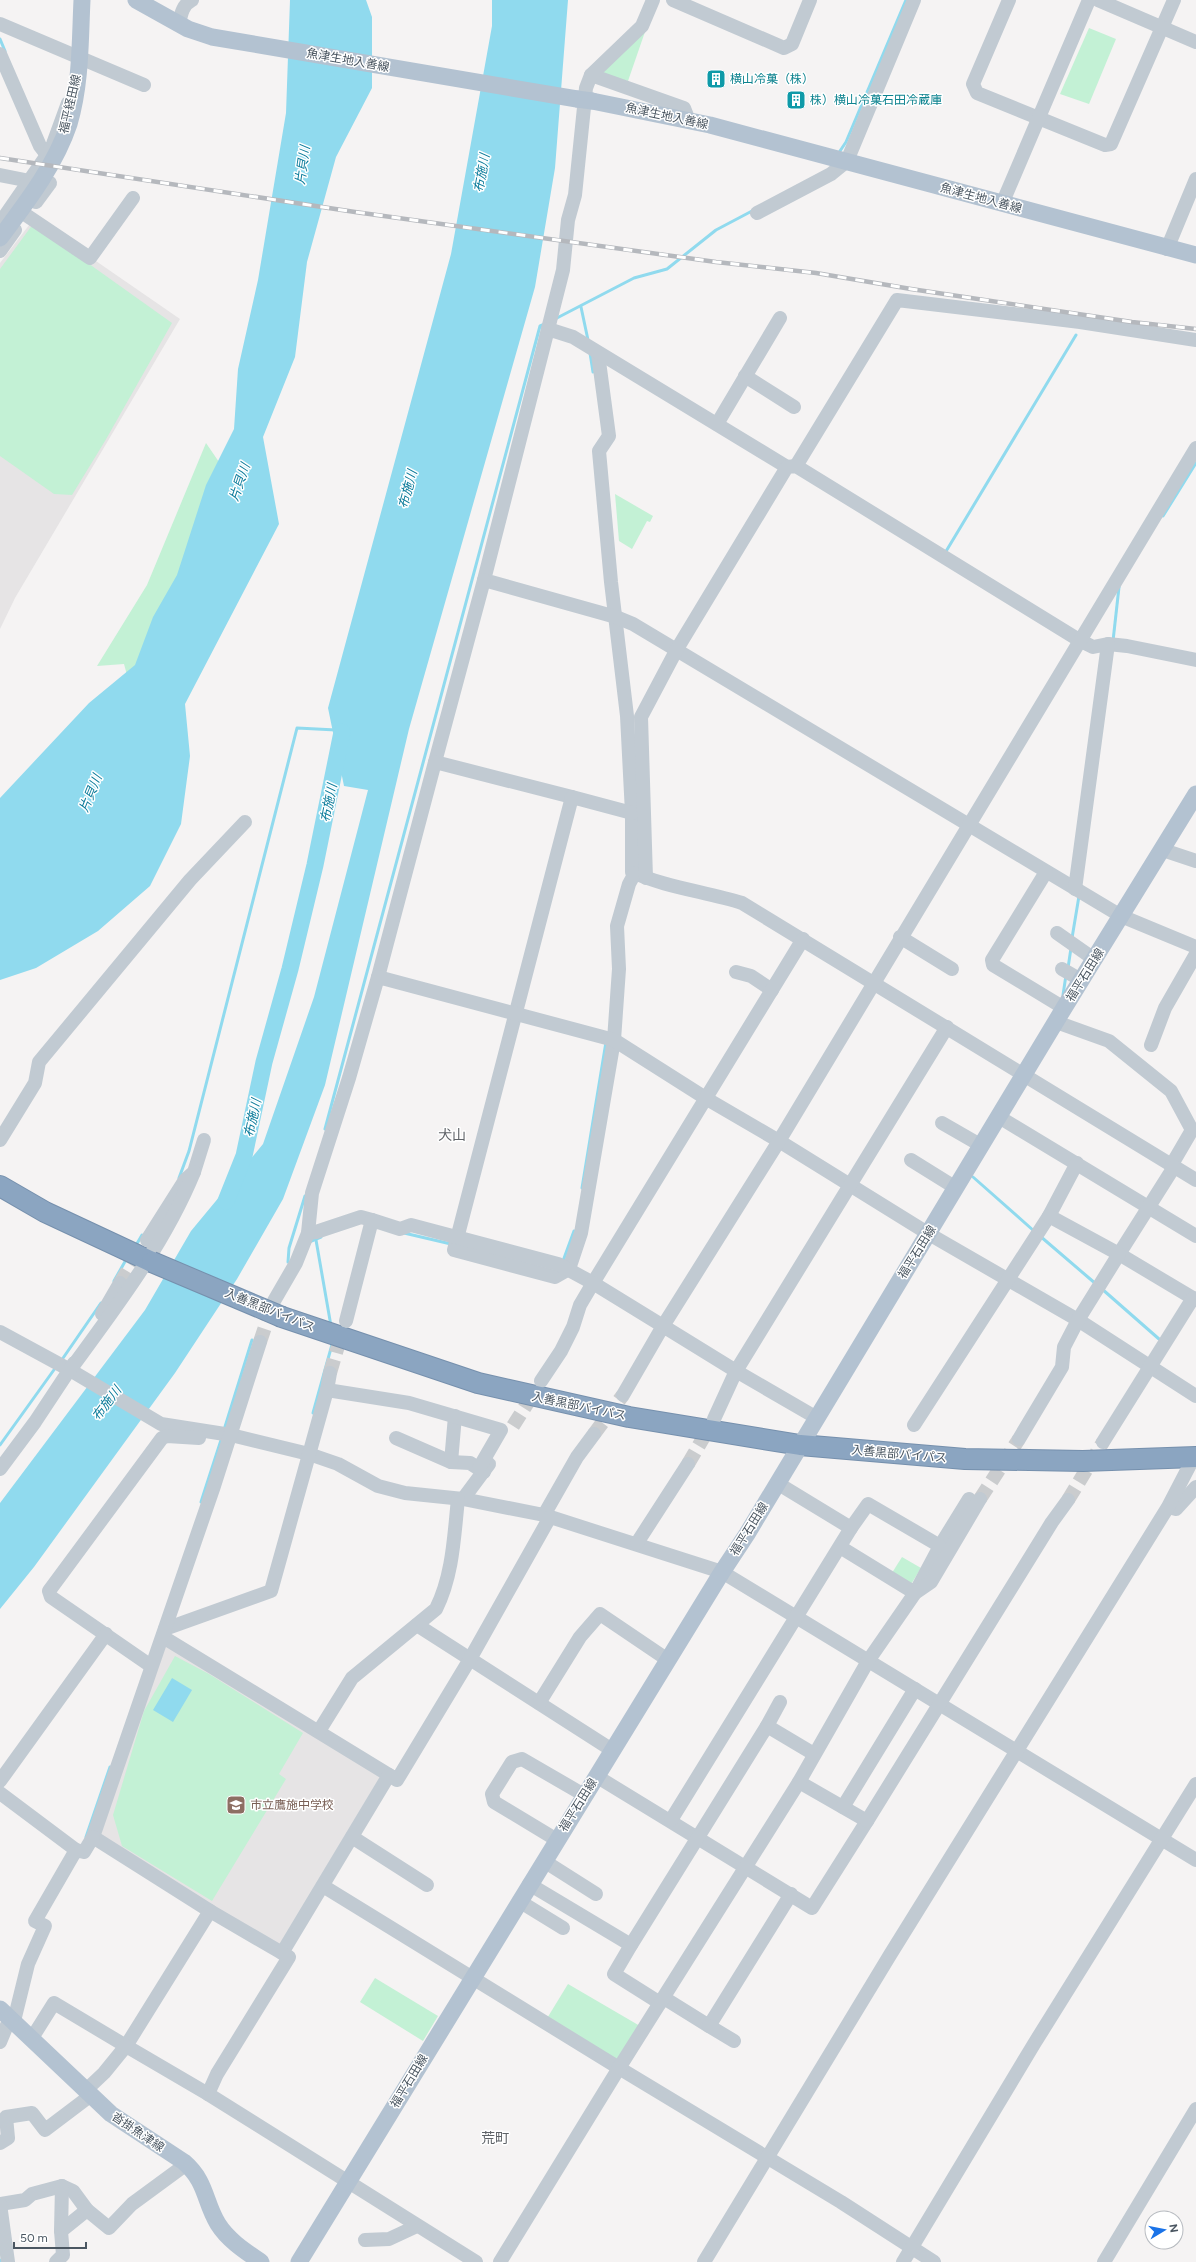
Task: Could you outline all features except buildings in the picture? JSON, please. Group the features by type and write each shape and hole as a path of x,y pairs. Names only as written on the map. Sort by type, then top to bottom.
{"highway":[{"name":"入善黒部バイパス","path":"0,1186 45,1212 150,1261 478,1383 630,1417 800,1445 965,1460 1083,1461 1195,1457"}],"main road":[{"name":"福平経田線","path":"0,238 31,196 60,143 68,124 74,101 79,58 82,0"},
{"name":"魚津生地入善線","path":"136,0 179,24 212,37 578,99 689,121 847,161 1167,249 1196,255"},
{"name":"福平石田線","path":"299,2262 472,1977 777,1484 1081,980 1163,850 1196,794"},
{"name":"沓掛魚津線","path":"8,2016 88,2093 133,2130 184,2162 200,2180 217,2222 226,2236 261,2262"}],"street":[{"path":"179,24 182,11 186,3 192,0"},
{"path":"278,1309 308,1233 312,1194 349,1078 378,977 434,762 484,580 563,270 568,220 575,195 580,157 586,88 592,75 642,26 653,0"},
{"path":"673,0 784,48 792,44 810,0"},
{"path":"757,213 831,174 847,161 914,0"},
{"path":"1009,0 973,84 977,93 1105,145 1111,144 1174,0"},
{"path":"1002,204 1089,0"},
{"path":"1098,0 1196,42"},
{"path":"0,24 144,85"},
{"path":"0,54 3,69 40,146 47,155"},
{"path":"592,75 684,108 689,121"},
{"path":"0,223 47,155 69,98"},
{"path":"0,175 30,181"},
{"path":"1167,249 1196,179"},
{"path":"0,251 50,183"},
{"path":"26,215 90,258 133,198"},
{"path":"640,876 641,717 677,649 897,300 1080,322 1196,340"},
{"path":"717,424 780,318"},
{"path":"548,329 573,337 598,354 792,467 1079,640 1093,647 1108,644 1127,646 1196,660"},
{"path":"598,354 609,436 599,451 628,716 632,813 632,872 640,876 710,893 742,903 872,983 1025,1074 1196,1180"},
{"path":"745,376 794,407"},
{"path":"623,1395 663,1326 779,1141 872,983 1196,448"},
{"path":"484,580 616,617 633,624 1122,916 1196,947"},
{"path":"1075,889 1108,644"},
{"path":"434,762 632,813"},
{"path":"456,1237 572,797"},
{"path":"0,1140 35,1083 39,1062 190,880 245,822"},
{"path":"1163,850 1196,861"},
{"path":"1020,1439 1062,1367 1064,1347 1078,1320 1149,1207 1192,1130 1171,1091 1109,1041 1060,1015 993,965 992,960 1046,872"},
{"path":"569,1269 581,1233 614,1040 619,968 617,926 629,884 640,876"},
{"path":"1057,933 1094,959"},
{"path":"900,937 952,969"},
{"path":"541,1381 564,1345 573,1327 580,1305 803,940"},
{"path":"1151,1045 1165,1008 1196,954"},
{"path":"1062,969 1081,980"},
{"path":"736,972 751,976 772,990"},
{"path":"378,977 614,1040 707,1099 779,1141 929,1234 1078,1320 1196,1396"},
{"path":"714,1419 736,1371 851,1186 947,1027"},
{"path":"999,1117 1196,1236"},
{"path":"942,1123 982,1146"},
{"path":"0,1469 74,1372 150,1261 169,1227 194,1172 204,1140"},
{"path":"911,1160 956,1188"},
{"path":"914,1425 1049,1216 1077,1164"},
{"path":"147,1240 185,1180 194,1172"},
{"path":"1049,1216 1119,1254 1194,1299 1149,1367 1103,1442"},
{"path":"308,1233 316,1232 361,1217 400,1229 411,1225 558,1264 569,1269 736,1371 817,1418"},
{"path":"346,1321 372,1220"},
{"path":"74,1372 120,1283"},
{"path":"0,1332 74,1372 154,1421 231,1435 309,1454 338,1464 378,1486 405,1493 460,1499 547,1516 637,1543 722,1572 1196,1860"},
{"path":"0,1793 76,1850 84,1852 93,1837 151,1666 164,1633 231,1435 260,1342"},
{"path":"164,1633 271,1591 327,1390 330,1372"},
{"path":"327,1390 387,1398 501,1430 482,1470"},
{"path":"451,1462 455,1416"},
{"path":"319,1731 352,1678 436,1609 441,1599 452,1556 460,1499 513,1426"},
{"path":"151,1666 51,1596 49,1591 162,1438 167,1436 213,1439 214,1432"},
{"path":"164,1633 397,1780 470,1660 577,1457 594,1434"},
{"path":"396,1438 451,1462 470,1462 482,1470"},
{"path":"704,2262 1168,1506 1195,1457"},
{"path":"637,1543 688,1464"},
{"path":"777,1484 851,1528"},
{"path":"1168,1506 1176,1509 1196,1487"},
{"path":"500,2262 619,2068 799,1782 868,1661 915,1593 940,1546 976,1497 931,1582 915,1593"},
{"path":"596,1776 671,1820 812,1908 1052,1522 1068,1500"},
{"path":"671,1820 851,1528 868,1504 940,1546"},
{"path":"840,1547 915,1593"},
{"path":"539,1703 580,1637 600,1614 668,1660"},
{"path":"417,1625 612,1750"},
{"path":"0,1781 106,1634"},
{"path":"843,1807 915,1689"},
{"path":"734,2041 614,1974 767,1726 780,1702"},
{"path":"767,1726 814,1754"},
{"path":"557,1840 494,1802 492,1794 496,1787 512,1762 522,1759 584,1795"},
{"path":"282,1953 388,1774"},
{"path":"799,1782 867,1821"},
{"path":"903,2262 1038,2038 1196,1784"},
{"path":"93,1837 210,1911 289,1957 217,2074 208,2094"},
{"path":"352,1837 427,1885"},
{"path":"0,2042 8,2016 44,1926 35,1921 76,1850"},
{"path":"544,1861 596,1894"},
{"path":"530,1884 631,1945"},
{"path":"323,1886 619,2068 841,2202 934,2262"},
{"path":"709,2026 791,1894"},
{"path":"519,1901 563,1928"},
{"path":"0,2143 8,2138 6,2117 32,2113 45,2130 88,2093 126,2046 210,1911"},
{"path":"32,2038 54,2003 208,2094 346,2183 476,2262"},
{"path":"1104,2262 1196,2109"},
{"path":"8,2262 0,2204 25,2200 32,2194 62,2186 73,2191 87,2210 109,2228 132,2204 181,2168 184,2162"},
{"path":"56,2262 63,2255 61,2231 62,2186"},
{"path":"61,2231 87,2210"},
{"path":"365,2240 389,2239 417,2226"}],"shaded area":[{"path":"33,220 180,319 15,598 0,629 0,263"},
{"name":"市立鷹施中学校","path":"164,1642 383,1774 281,1949 97,1835"}],"green space":[{"path":"647,26 628,81 600,74"},
{"path":"1089,28 1116,39 1089,104 1060,94"},
{"path":"33,224 172,323 105,441 72,495 54,494 0,456 0,269"},
{"path":"206,443 234,484 131,690 124,664 97,666 147,585"},
{"path":"615,494 653,516 650,522 647,521 632,549 619,541"},
{"path":"902,1557 921,1568 910,1586 890,1576"},
{"path":"175,1656 209,1674 303,1733 279,1774 286,1779 212,1901 122,1846 113,1815 144,1711"},
{"path":"375,1978 438,2016 423,2041 360,2002"},
{"path":"568,1984 640,2026 617,2064 546,2020"}],"water":[{"name":"片貝川","path":"290,0 366,0 372,17 372,88 336,157 307,262 295,357 263,437 279,524 185,704 190,756 181,824 150,886 98,931 36,968 0,980 0,798 89,703 135,665 153,617 177,575 206,485 234,429 238,369 258,280 286,113"},
{"path":"492,0 568,0 555,168 535,287 409,729 325,1085 283,1199 237,1279 175,1373 34,1567 0,1609 0,1503 145,1310 191,1231 263,1144 314,997 368,790 344,786 328,708 451,254 492,26"},
{"path":"172,1678 192,1690 173,1722 153,1710"}],"waterway":[{"path":"838,154 846,142 906,0"},
{"path":"0,39 5,51"},
{"path":"555,319 634,278 667,269 716,230 752,211"},
{"path":"581,307 588,340"},
{"path":"325,1129 540,326 545,324"},
{"path":"945,553 1076,335"},
{"path":"590,353 593,372"},
{"path":"1163,516 1196,463"},
{"path":"1113,641 1119,587"},
{"path":"179,1178 189,1151 297,728 336,730"},
{"name":"布施川","path":"226,1201 244,1156 264,1062 290,969 315,865 342,732"},
{"path":"1072,938 1079,896"},
{"path":"1068,968 1071,948"},
{"path":"1063,995 1066,975"},
{"path":"582,1188 606,1042"},
{"path":"973,1177 1034,1231"},
{"path":"288,1262 289,1248 305,1196"},
{"path":"563,1261 574,1231"},
{"path":"404,1233 451,1244"},
{"path":"135,1247 142,1235"},
{"path":"1040,1236 1096,1284"},
{"path":"309,1242 321,1237"},
{"path":"316,1240 331,1326"},
{"path":"114,1281 127,1258"},
{"path":"1102,1289 1159,1339"},
{"path":"61,1361 101,1303"},
{"path":"224,1430 252,1340"},
{"path":"313,1413 333,1341"},
{"path":"0,1445 56,1367"},
{"path":"201,1502 222,1437"},
{"path":"86,1837 110,1767"}],"tunnel":[{"path":"120,1283 141,1249"},
{"path":"260,1342 273,1303"},
{"path":"330,1373 343,1329"},
{"path":"513,1426 537,1388"},
{"path":"594,1434 623,1395"},
{"path":"688,1464 712,1423"},
{"path":"980,1499 1019,1439"},
{"path":"1068,1500 1103,1442"}],"railway":[{"path":"0,158 355,212 716,262 816,273 911,289 1132,322 1196,329"}],"place":[{"name":"横山冷菓（株）","path":"716,79"},
{"name":"株）横山冷菓石田冷蔵庫","path":"796,100"},
{"name":"市立鷹施中学校","path":"236,1805"}],"district":[{"name":"犬山","path":"452,1135"},
{"name":"荒町","path":"495,2138"}]}
